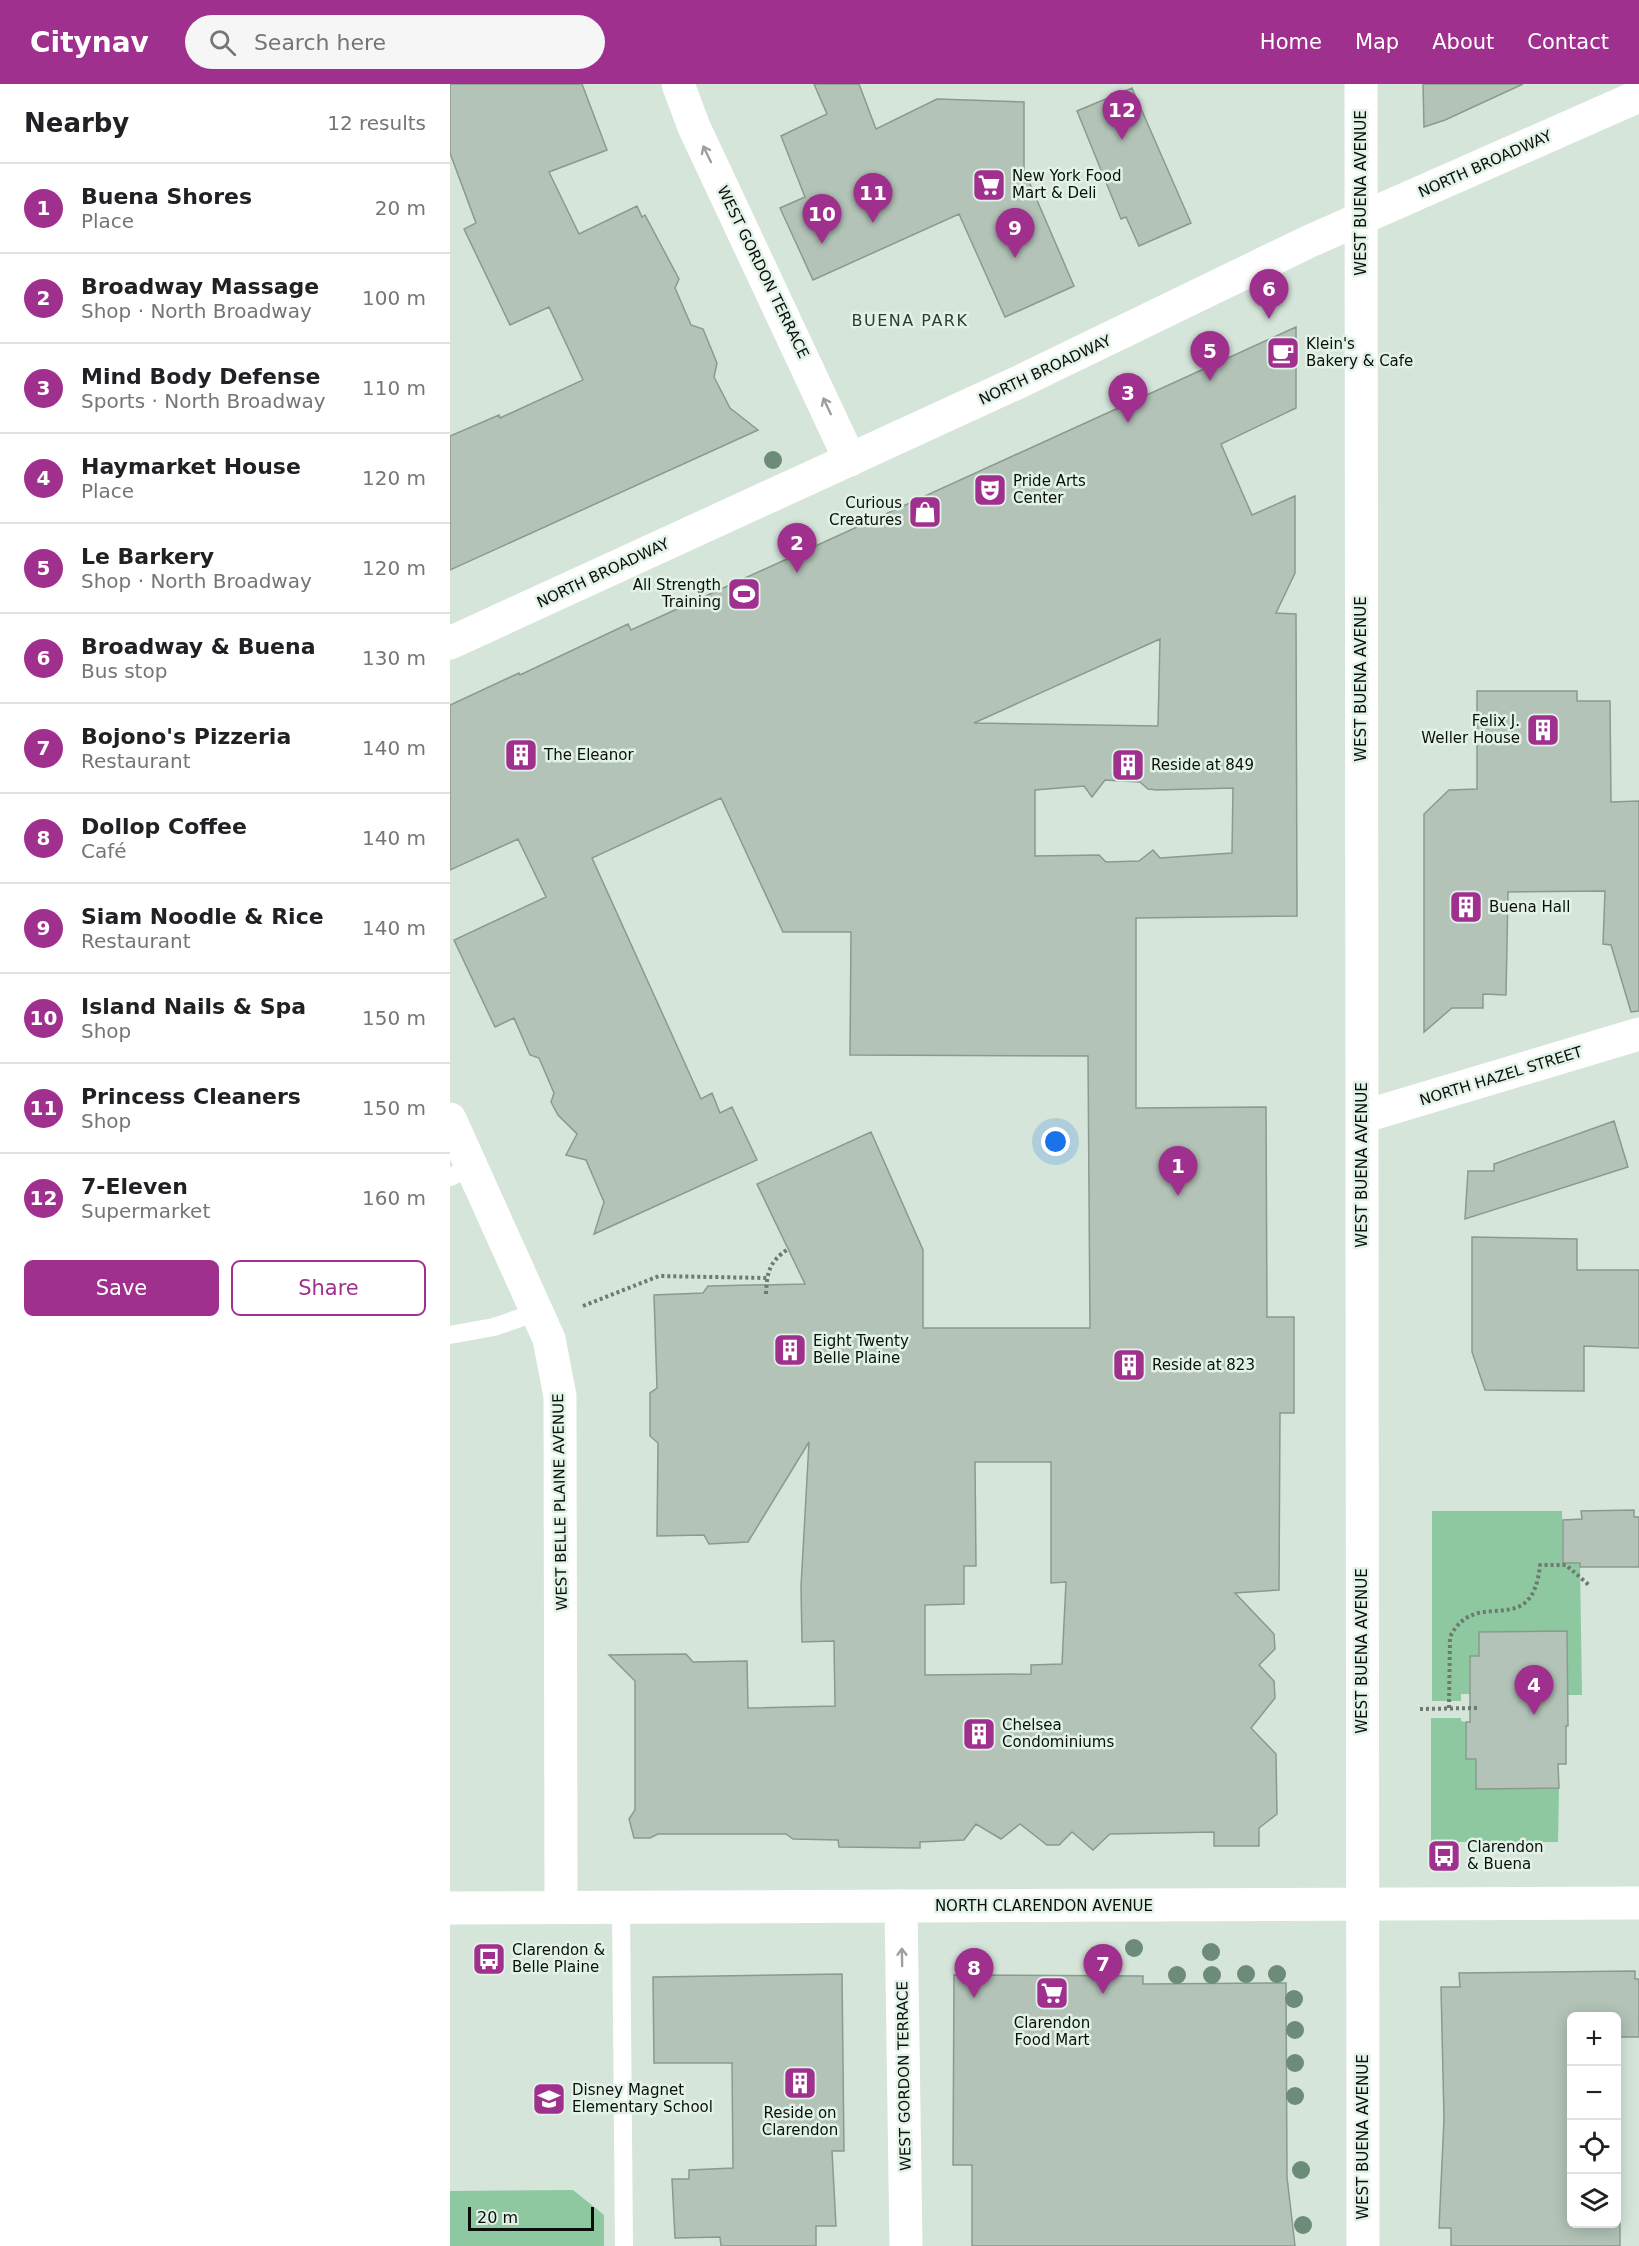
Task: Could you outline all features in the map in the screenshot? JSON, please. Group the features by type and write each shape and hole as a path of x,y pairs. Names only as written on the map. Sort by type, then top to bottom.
{"street":[{"name":"WEST GORDON TERRACE","path":"678,84 694,127 850,460"},
{"name":"WEST BUENA AVENUE","path":"1361,84 1363,2246"},
{"name":"NORTH BROADWAY","path":"450,643 850,460 1361,220 1639,96"},
{"name":"NORTH HAZEL STREET","path":"1362,1117 1639,1034"},
{"name":"WEST BELLE PLAINE AVENUE","path":"450,1119 461,1172 537,1312 549,1339 560,1396 561,1907"},
{"name":"NORTH CLARENDON AVENUE","path":"450,1908 1639,1904"},
{"name":"WEST GORDON TERRACE","path":"901,1906 906,2246"}],"lane":[{"path":"450,1335 494,1327 537,1312"},
{"path":"621,1907 624,2246"}],"path":[{"path":"766,1294 767,1271 773,1259 788,1249"},
{"path":"583,1306 659,1276 767,1278"},
{"path":"1449,1708 1450,1637 1455,1626 1466,1617 1482,1610 1510,1610 1525,1605 1538,1582 1540,1565 1566,1565 1590,1586"},
{"path":"1420,1709 1477,1708"}],"green space":[{"path":"1432,1511 1562,1511 1563,1562 1580,1563 1582,1695 1568,1695 1567,1631 1480,1632 1479,1656 1470,1656 1470,1694 1461,1694 1461,1701 1432,1701"},
{"path":"1431,1718 1461,1718 1461,1721 1466,1722 1466,1759 1476,1759 1476,1789 1559,1788 1558,1842 1431,1842"},
{"path":"573,2190 604,2215 604,2246 450,2246 450,2191"}],"building":[{"path":"450,84 582,84 607,150 549,172 579,234 637,206 642,217 645,215 679,279 675,288 691,325 703,329 717,363 714,377 730,408 758,430 450,570 450,436 499,415 500,418 583,380 549,307 510,325 464,229 476,223 450,153"},
{"path":"814,84 859,84 876,129 937,99 1024,102 1024,170 1074,286 1005,317 959,214 813,280 780,208 805,197 781,136 827,114"},
{"path":"1423,84 1523,84 1445,120 1424,127"},
{"path":"1132,88 1191,223 1139,246 1126,217 1121,219 1077,111"},
{"path":"1296,327 1296,408 1221,444 1252,515 1295,496 1295,573 1276,613 1296,614 1297,916 1136,918 1136,1108 1266,1107 1267,1317 1294,1317 1294,1413 1280,1413 1279,1590 1235,1593 1274,1634 1275,1649 1259,1665 1274,1681 1275,1698 1251,1728 1276,1754 1277,1814 1259,1828 1259,1846 1214,1846 1214,1832 1110,1834 1093,1850 1072,1832 1059,1845 1047,1845 1020,1824 1001,1839 976,1824 964,1840 920,1842 920,1848 839,1847 838,1840 793,1839 786,1834 658,1834 650,1838 634,1838 629,1819 635,1810 635,1681 609,1655 686,1654 693,1662 747,1661 748,1708 835,1706 834,1641 802,1642 801,1587 809,1442 748,1542 709,1544 704,1535 657,1536 658,1443 650,1436 650,1393 657,1388 654,1295 703,1293 708,1286 805,1284 757,1184 871,1132 923,1250 923,1328 1090,1328 1088,1056 850,1055 851,932 783,932 721,798 592,858 701,1099 712,1093 720,1113 732,1107 757,1160 594,1234 604,1202 586,1160 566,1155 577,1134 558,1115 551,1102 554,1093 539,1058 530,1055 514,1018 495,1027 454,940 546,897 518,839 450,870 450,705 628,624 631,630","holes":["1160,639 1158,726 974,723","1105,780 1140,782 1148,789 1157,790 1233,788 1232,853 1160,858 1153,850 1139,861 1106,862 1099,855 1035,856 1035,790 1084,786 1092,797","975,1462 1051,1462 1051,1583 1066,1582 1062,1664 1031,1665 1031,1674 925,1675 925,1605 964,1604 964,1566 976,1566"]},
{"name":"Buena Hall","path":"1477,691 1577,691 1577,701 1610,701 1611,802 1639,801 1639,1011 1631,1012 1611,945 1603,944 1605,891 1508,892 1506,995 1483,994 1483,1008 1452,1008 1424,1032 1424,814 1449,790 1477,789"},
{"path":"1614,1121 1628,1167 1465,1219 1468,1171 1494,1171 1494,1164"},
{"path":"1472,1237 1577,1239 1577,1270 1639,1270 1639,1348 1584,1346 1584,1391 1485,1390 1472,1352"},
{"path":"1634,1510 1634,1517 1639,1517 1639,1567 1580,1567 1580,1563 1563,1563 1563,1520 1582,1519 1581,1511"},
{"path":"1567,1631 1568,1726 1566,1726 1566,1764 1558,1764 1559,1788 1476,1789 1476,1759 1466,1759 1466,1722 1470,1722 1470,1656 1479,1656 1479,1632"},
{"path":"1635,1971 1635,1979 1639,1979 1639,2037 1621,2037 1621,2012 1567,2012 1567,2228 1620,2228 1620,2246 1451,2246 1451,2228 1439,2228 1444,2119 1441,1987 1460,1987 1459,1973"},
{"name":"Reside on Clarendon","path":"842,1974 844,2151 832,2151 836,2226 816,2226 816,2246 721,2246 720,2237 675,2238 672,2179 689,2179 689,2170 733,2168 732,2063 654,2063 653,1977"},
{"path":"954,1975 1143,1976 1143,1984 1286,1983 1287,2177 1295,2246 972,2246 972,2165 953,2165"}],"place":[{"name":"7-Eleven","path":"1122,140"},
{"name":"New York Food Mart & Deli","path":"989,185"},
{"name":"Princess Cleaners","path":"873,223"},
{"name":"Island Nails & Spa","path":"822,244"},
{"name":"Siam Noodle & Rice","path":"1015,258"},
{"name":"Broadway & Buena","path":"1269,319"},
{"name":"Klein's Bakery & Cafe","path":"1283,353"},
{"name":"Le Barkery","path":"1210,381"},
{"name":"Mind Body Defense","path":"1128,423"},
{"name":"Pride Arts Center","path":"990,490"},
{"name":"Curious Creatures","path":"925,512"},
{"name":"Broadway Massage","path":"797,573"},
{"name":"All Strength Training","path":"744,594"},
{"name":"Felix J. Weller House","path":"1543,730"},
{"name":"The Eleanor","path":"521,755"},
{"name":"Reside at 849","path":"1128,765"},
{"name":"Buena Hall","path":"1466,907"},
{"name":"Buena Shores","path":"1178,1196"},
{"name":"Eight Twenty Belle Plaine","path":"790,1350"},
{"name":"Reside at 823","path":"1129,1365"},
{"name":"Haymarket House","path":"1534,1715"},
{"name":"Chelsea Condominiums","path":"979,1734"},
{"name":"Clarendon & Buena","path":"1444,1856"},
{"name":"Clarendon & Belle Plaine","path":"489,1959"},
{"name":"Clarendon Food Mart","path":"1052,1993"},
{"name":"Bojono's Pizzeria","path":"1103,1994"},
{"name":"Dollop Coffee","path":"974,1998"},
{"name":"Reside on Clarendon","path":"800,2083"},
{"name":"Disney Magnet Elementary School","path":"549,2099"}],"district":[{"name":"BUENA PARK","path":"910,320"}]}
